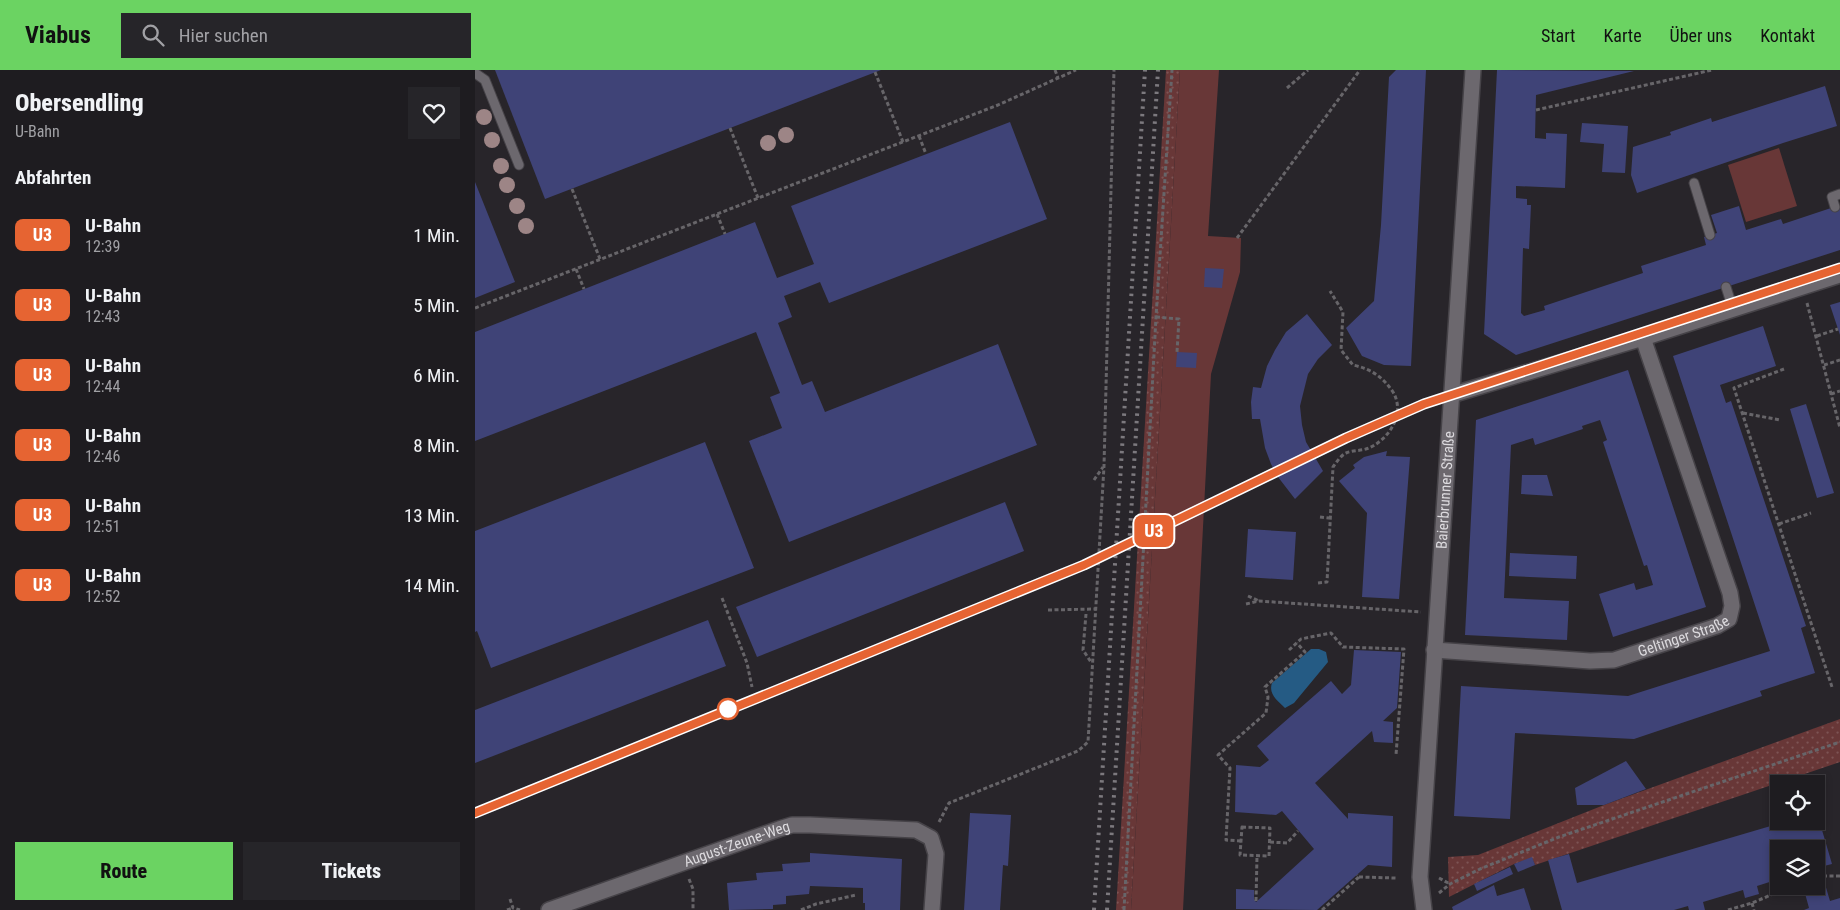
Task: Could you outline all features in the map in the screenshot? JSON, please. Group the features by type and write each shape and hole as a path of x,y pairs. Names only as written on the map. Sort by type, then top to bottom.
{"street":[{"name":"Baierbrunner Straße","path":"1424,907 1420,877 1473,70"},
{"path":"1451,395 1643,338 1840,275"},
{"name":"Geltinger Straße","path":"1434,650 1590,662 1614,660 1717,626 1729,619 1732,606 1730,594 1643,338"},
{"name":"August-Zeune-Weg","path":"549,910 792,825 917,830 931,838"},
{"path":"931,838 936,854 932,910"}],"lane":[{"path":"475,73 485,80 519,165"},
{"path":"1694,183 1710,235"},
{"path":"1835,207 1832,197 1840,194"},
{"path":"1726,287 1733,309"}],"path":[{"path":"1055,70 1058,78"},
{"path":"475,308 998,105 1076,70"},
{"path":"931,838 949,803 1078,751 1088,742 1091,663 1104,466 1115,70"},
{"path":"1123,910 1156,318 1172,70"},
{"path":"1287,88 1308,70"},
{"path":"1237,238 1360,70"},
{"path":"1535,110 1712,70"},
{"path":"875,72 903,142"},
{"path":"730,128 758,198"},
{"path":"919,136 926,154"},
{"path":"572,189 600,259"},
{"path":"717,214 725,234"},
{"path":"576,269 584,289"},
{"path":"1802,287 1817,336 1840,428"},
{"path":"1318,583 1327,582 1333,467 1346,453 1371,447 1384,439 1394,427 1397,411 1396,397 1388,385 1377,374 1366,368 1353,366 1341,350 1343,312 1330,290"},
{"path":"1156,318 1179,318 1177,352"},
{"path":"1817,336 1838,329"},
{"path":"1824,365 1840,360"},
{"path":"1784,369 1734,388 1832,687"},
{"path":"1831,394 1840,391"},
{"path":"1742,412 1780,420"},
{"path":"1094,480 1104,466"},
{"path":"1779,524 1811,513"},
{"path":"1321,517 1329,518"},
{"path":"1248,596 1259,602"},
{"path":"722,598 747,662 752,687"},
{"path":"1246,604 1259,602 1437,614"},
{"path":"1048,610 1096,609"},
{"path":"1086,614 1083,650 1091,663"},
{"path":"1289,650 1301,639 1331,634 1343,647 1404,649 1396,755"},
{"path":"1241,841 1226,840 1229,768 1218,755 1265,713 1268,697 1265,687 1305,652 1297,643"},
{"path":"1424,907 1450,884 1510,856 1559,837 1840,742"},
{"path":"1242,827 1270,828 1269,856 1240,855 1241,841 1242,827"},
{"path":"1269,842 1287,843 1298,831"},
{"path":"1256,902 1257,856"},
{"path":"685,864 693,889 693,910"},
{"path":"1322,910 1358,876 1396,878"},
{"path":"1825,876 1840,876"},
{"path":"801,910 816,904 856,895"},
{"path":"1727,910 1771,895"},
{"path":"510,900 513,908"},
{"path":"1752,903 1754,910"},
{"path":"507,910 513,908 520,910"}],"shaded area":[{"path":"1166,70 1180,70 1131,910 1116,910"},
{"path":"1180,70 1219,70 1208,236 1241,238 1240,272 1211,374 1183,910 1131,910"},
{"path":"1779,148 1797,206 1746,222 1728,165"},
{"path":"1840,719 1840,762 1802,775 1770,775 1770,786 1535,865 1532,858 1514,864 1449,897 1448,857 1478,855 1604,805"}],"water":[{"path":"1311,649 1319,649 1326,652 1328,662 1294,703 1285,708 1271,691 1272,683"}],"building":[{"path":"495,70 881,70 545,199"},
{"path":"1396,70 1426,70 1411,366 1384,365 1362,356 1346,328 1374,301 1381,225 1389,77"},
{"path":"1497,70 1634,71 1536,95 1535,138 1546,139 1546,133 1567,134 1565,188 1516,186 1516,198 1527,199 1527,205 1531,205 1529,249 1523,248 1521,313 1524,316 1545,310 1544,306 1643,273 1641,266 1706,245 1704,237 1717,233 1711,215 1739,206 1746,230 1781,219 1783,224 1840,205 1840,250 1516,355 1484,334"},
{"path":"1825,86 1837,126 1637,193 1631,175 1633,147 1671,135 1670,132 1711,118 1712,122"},
{"path":"1010,122 1047,219 829,303 820,282 784,296 792,317 778,323 802,385 812,381 825,412 998,344 1037,445 789,542 749,441 782,428 770,397 780,393 756,332 475,441 475,332 755,222 777,278 814,264 791,206"},
{"path":"1582,123 1628,126 1625,173 1602,172 1604,144 1580,142"},
{"path":"475,182 515,282 475,298"},
{"path":"1205,268 1224,269 1222,288 1204,287"},
{"path":"1840,302 1840,335 1830,305"},
{"path":"1307,314 1332,345 1318,359 1308,374 1300,406 1306,442 1323,471 1295,499 1278,477 1271,464 1265,448 1260,419 1252,419 1251,402 1253,387 1261,388 1267,366 1286,332"},
{"path":"1763,326 1776,366 1720,385 1726,403 1731,401 1806,626 1801,628 1815,673 1760,691 1762,696 1634,739 1515,733 1510,819 1454,816 1461,686 1628,696 1770,651 1673,356"},
{"path":"1177,352 1197,353 1196,368 1176,367"},
{"path":"1628,370 1706,607 1613,637 1599,594 1634,583 1636,590 1653,585 1647,565 1644,566 1603,442 1607,440 1600,420 1582,426 1583,429 1535,445 1533,438 1511,445 1504,598 1569,601 1567,640 1465,635 1476,420"},
{"path":"1806,404 1834,493 1817,498 1790,409"},
{"path":"705,442 754,568 491,668 477,631 475,632 475,531"},
{"path":"1387,451 1386,456 1410,457 1399,599 1362,597 1367,513 1339,481 1355,468 1353,465 1364,457"},
{"path":"1522,475 1547,475 1553,496 1521,494"},
{"path":"1005,502 1024,551 757,657 736,607"},
{"path":"1248,529 1296,532 1293,580 1245,577"},
{"path":"1510,553 1577,556 1576,579 1509,576"},
{"path":"708,620 726,666 475,763 475,710"},
{"path":"1354,650 1401,652 1397,708 1383,721 1393,722 1393,743 1374,742 1372,731 1315,783 1348,819 1348,813 1393,816 1392,867 1368,865 1317,910 1236,909 1236,889 1254,890 1256,902 1314,849 1282,811 1276,815 1235,812 1236,765 1260,767 1269,760 1257,746 1331,681 1342,694 1351,685"},
{"path":"1626,761 1646,789 1604,805 1577,805 1575,788"},
{"path":"970,813 1011,815 1008,866 1003,865 1000,910 964,910"},
{"path":"1770,826 1770,830 1822,830 1825,840 1770,840 1770,882 1757,886 1759,894 1745,898 1743,890 1703,902 1705,910 1689,910 1688,906 1674,910 1562,910 1548,860 1569,854 1577,883"},
{"path":"1825,840 1832,864 1825,866"},
{"path":"810,853 902,859 900,910 865,910 863,888 810,886 809,894 786,896 786,904 773,905 773,909 729,910 727,883 757,880 756,873 783,871 782,864 810,862"},
{"path":"1532,857 1535,865 1518,872 1514,864"},
{"path":"1510,867 1513,874 1477,891 1474,884"},
{"path":"1825,884 1830,901 1840,898 1840,910 1804,910 1809,908 1805,895 1825,895"},
{"path":"1494,885 1497,896 1524,888 1531,910 1453,910 1452,907"}],"railway":[{"path":"1094,910 1145,70"},
{"path":"1107,910 1158,70"}],"metro line":[{"name":"U3","path":"475,813 1084,565 1346,438 1424,404 1840,268"}]}
